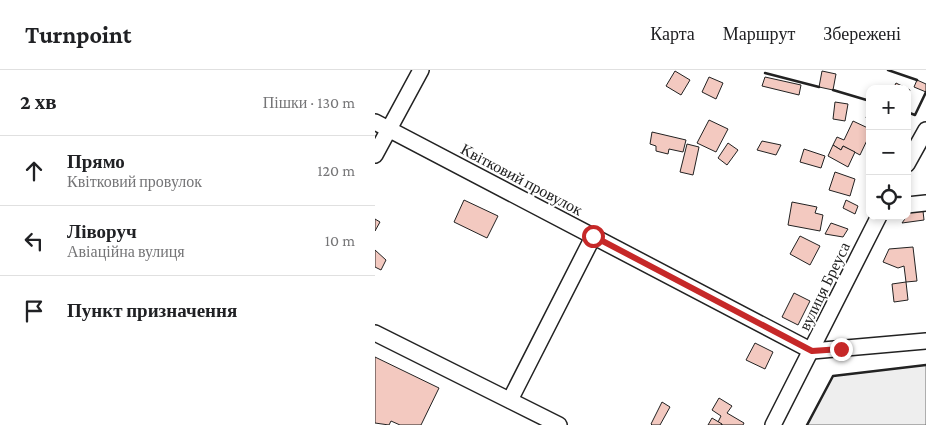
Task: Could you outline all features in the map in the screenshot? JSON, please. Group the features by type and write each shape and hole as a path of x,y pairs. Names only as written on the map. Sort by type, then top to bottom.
{"street":[{"path":"375,155 382,125 421,70"},
{"name":"Квітковий провулок","path":"382,125 812,351"},
{"path":"911,157 926,130"},
{"path":"911,205 926,203"},
{"name":"вулиця Бреуса","path":"773,425 877,220"},
{"path":"510,400 593,236"},
{"path":"375,333 559,425"},
{"path":"812,351 926,340"}],"shaded area":[{"path":"926,365 926,425 807,425 833,376"}],"building":[{"path":"675,71 690,80 681,95 666,86"},
{"path":"822,71 836,74 833,90 819,87"},
{"path":"709,77 723,83 716,99 702,92"},
{"path":"765,77 801,85 799,95 762,86"},
{"path":"917,80 926,84 926,92 914,87"},
{"path":"835,102 848,104 845,121 833,119"},
{"path":"709,120 728,129 716,152 697,143"},
{"path":"853,121 866,127 866,142 860,155 843,146 841,150 833,145 837,137 844,140"},
{"path":"652,132 686,140 683,152 669,149 668,154 656,151 656,146 650,144"},
{"path":"762,141 781,145 776,155 757,150"},
{"path":"728,143 738,150 727,165 718,158"},
{"path":"687,144 699,147 693,175 680,172"},
{"path":"833,145 841,150 843,146 855,152 848,167 828,156"},
{"path":"804,149 825,156 821,168 800,162"},
{"path":"835,172 855,179 850,196 829,190"},
{"path":"464,200 498,216 487,238 454,222"},
{"path":"846,200 858,206 855,214 843,208"},
{"path":"792,202 817,207 815,213 823,215 820,231 788,225"},
{"path":"923,211 924,220 902,223 904,220 911,220 911,212"},
{"path":"375,219 380,222 375,231"},
{"path":"831,223 848,229 843,237 825,234"},
{"path":"800,236 820,246 810,265 790,254"},
{"path":"913,247 917,281 906,282 904,266 898,268 883,262 889,249"},
{"path":"375,250 386,260 381,270 375,267"},
{"path":"906,282 908,300 894,302 892,284"},
{"path":"794,293 810,301 798,325 782,317"},
{"path":"755,343 773,352 765,369 746,360"},
{"path":"375,357 439,388 421,425 400,425 391,421 389,425 375,423"},
{"path":"719,398 732,406 727,413 744,423 743,425 723,425 718,422 721,416 712,410"},
{"path":"662,402 670,407 660,425 652,425 651,424"},
{"path":"712,418 722,424 708,425"}],"wall":[{"path":"888,70 917,80"},
{"path":"765,73 819,87"},
{"path":"833,90 866,100"},
{"path":"911,114 915,115 926,92"},
{"path":"807,425 833,376 926,365"}],"route":[{"path":"593,236 812,351 841,349"}]}
